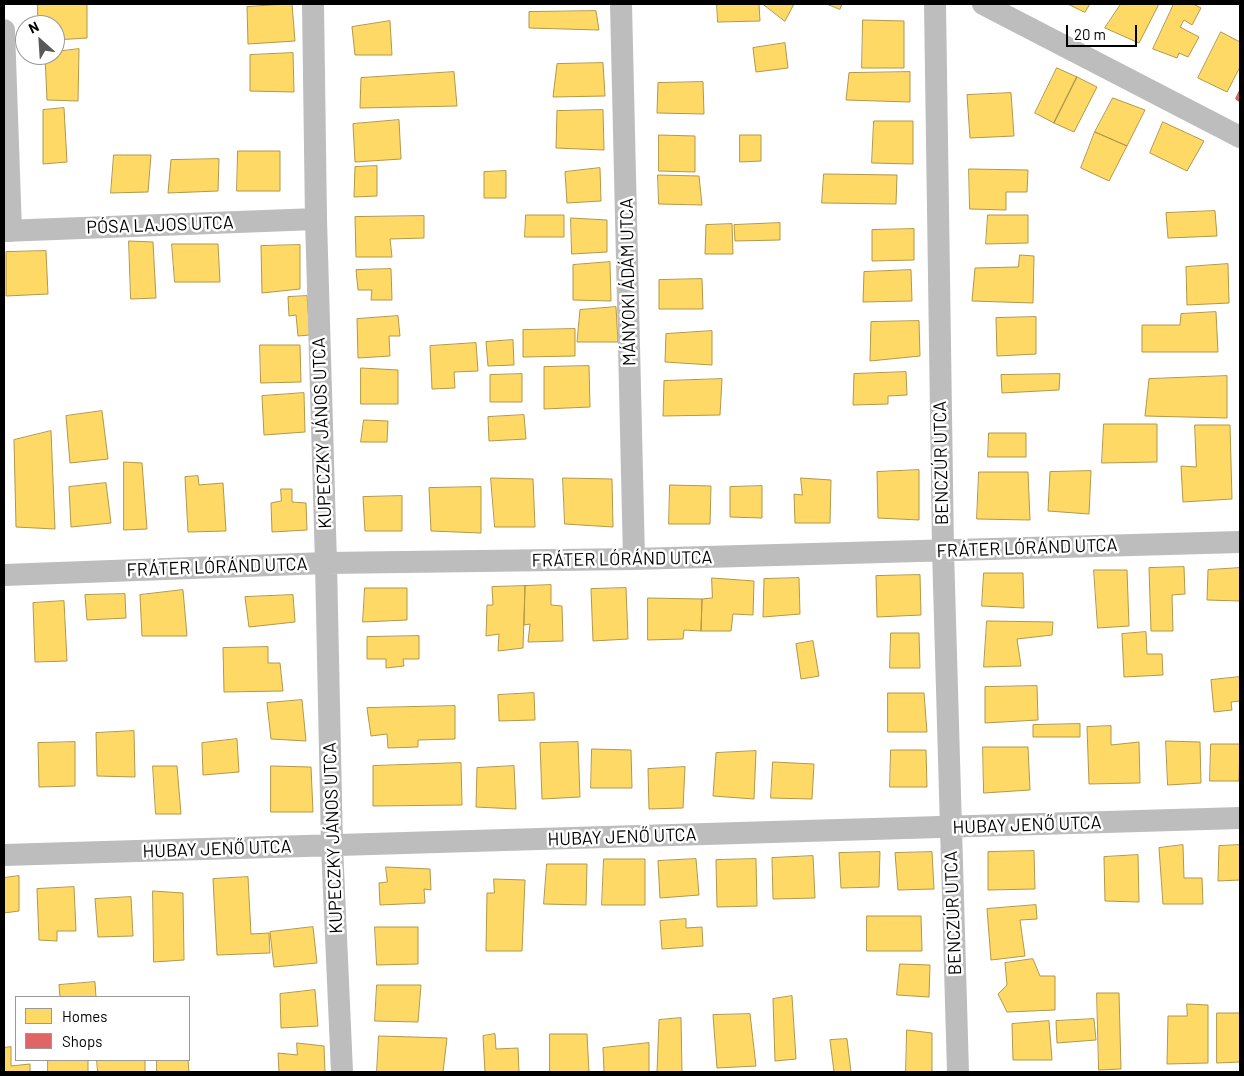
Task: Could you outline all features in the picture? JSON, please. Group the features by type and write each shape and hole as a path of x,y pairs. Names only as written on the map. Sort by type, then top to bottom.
{"street":[{"name":"KUPECZKY JÁNOS UTCA","path":"313,4 316,220 332,846 342,1072"},
{"name":"MÁNYOKI ÁDÁM UTCA","path":"622,4 634,559"},
{"name":"BENCZÚR UTCA","path":"935,4 942,550 958,1072"},
{"path":"983,4 1240,137"},
{"path":"4,30 7,231"},
{"name":"PÓSA LAJOS UTCA","path":"7,231 316,220"},
{"name":"FRÁTER LÓRÁND UTCA","path":"4,575 326,563 634,559 1240,542"},
{"name":"HUBAY JENŐ UTCA","path":"4,855 1240,818"}],"building: Homes":[{"path":"38,4 87,4 87,38 65,39 65,15 38,15"},
{"path":"292,4 295,41 248,44 247,7"},
{"path":"717,4 759,4 760,21 718,22"},
{"path":"763,4 794,4 785,21"},
{"path":"827,4 842,4 840,9"},
{"path":"1068,4 1090,4 1085,12"},
{"path":"1121,4 1159,4 1139,43 1105,28"},
{"path":"1174,4 1193,4 1201,8 1192,25 1184,20 1180,27 1199,37 1188,57 1179,53 1177,58 1153,49"},
{"path":"596,11 599,30 529,28 529,12"},
{"path":"863,20 904,21 904,68 862,68"},
{"path":"390,21 392,55 355,55 352,27"},
{"path":"1221,32 1240,42 1240,67 1227,92 1198,78"},
{"path":"785,43 788,68 756,72 753,48"},
{"path":"79,49 78,101 47,100 45,65 65,65 65,51"},
{"path":"293,53 294,92 250,91 250,55"},
{"path":"603,63 605,96 553,97 557,64"},
{"path":"1057,68 1077,77 1054,123 1035,113"},
{"path":"454,72 457,106 360,108 361,78"},
{"path":"910,72 910,102 846,100 849,73"},
{"path":"1077,77 1097,87 1074,132 1054,123"},
{"path":"703,82 704,114 657,113 658,83"},
{"path":"1011,93 1014,136 970,138 967,95"},
{"path":"1113,98 1145,110 1127,146 1095,132"},
{"path":"64,108 67,162 43,164 43,110"},
{"path":"603,110 604,150 556,148 557,111"},
{"path":"399,120 401,159 355,162 353,124"},
{"path":"874,121 913,121 913,164 872,163"},
{"path":"1163,122 1204,141 1187,171 1150,153"},
{"path":"1095,132 1127,146 1109,181 1081,168"},
{"path":"659,135 695,136 695,172 659,171"},
{"path":"740,135 761,135 761,161 740,162"},
{"path":"238,151 280,151 280,191 237,191"},
{"path":"114,155 151,155 148,192 111,193"},
{"path":"219,159 218,191 168,193 171,160"},
{"path":"377,166 377,196 354,197 355,167"},
{"path":"600,168 601,201 567,203 565,172"},
{"path":"969,169 1028,170 1027,192 1006,192 1006,210 970,209"},
{"path":"506,171 506,198 484,198 484,172"},
{"path":"824,174 897,175 896,204 822,203"},
{"path":"658,175 699,176 702,205 659,204"},
{"path":"1215,211 1217,236 1168,238 1166,213"},
{"path":"526,215 564,215 564,237 525,237"},
{"path":"988,215 1028,215 1028,243 986,244"},
{"path":"424,216 424,238 390,239 392,257 356,257 355,217"},
{"path":"571,218 607,220 607,252 572,254"},
{"path":"780,223 780,240 735,241 734,225"},
{"path":"732,224 733,254 705,254 706,225"},
{"path":"914,229 914,260 872,261 872,230"},
{"path":"129,241 153,242 156,298 131,299"},
{"path":"172,244 218,244 220,282 175,282"},
{"path":"300,245 300,289 262,293 261,246"},
{"path":"46,251 48,294 6,296 6,252"},
{"path":"1020,255 1034,256 1033,303 972,301 975,268 1018,267"},
{"path":"610,262 611,301 573,300 573,265"},
{"path":"1228,264 1229,303 1187,305 1186,267"},
{"path":"391,269 392,300 371,300 372,290 358,290 356,270"},
{"path":"911,270 912,301 863,302 864,272"},
{"path":"702,279 703,309 659,309 659,280"},
{"path":"307,296 310,335 298,336 296,315 289,316 288,297"},
{"path":"616,307 618,342 577,342 580,310"},
{"path":"1216,312 1218,352 1142,352 1142,325 1180,325 1181,314"},
{"path":"398,316 400,336 389,336 390,356 358,358 357,319"},
{"path":"1036,317 1036,354 997,356 996,318"},
{"path":"919,321 920,356 870,361 871,322"},
{"path":"575,329 575,356 523,357 523,330"},
{"path":"712,331 712,365 665,362 666,334"},
{"path":"513,340 514,365 488,366 486,342"},
{"path":"476,343 478,371 454,372 455,388 432,389 430,346"},
{"path":"260,345 300,345 301,382 261,383"},
{"path":"589,366 590,407 544,409 544,367"},
{"path":"361,368 398,370 398,404 361,404"},
{"path":"906,372 907,395 888,396 888,404 853,405 854,374"},
{"path":"522,374 522,402 490,402 490,375"},
{"path":"1060,374 1059,390 1002,393 1001,375"},
{"path":"1227,376 1227,418 1145,416 1149,379"},
{"path":"722,379 720,415 663,416 664,381"},
{"path":"304,393 305,432 264,435 262,396"},
{"path":"102,411 108,459 70,463 66,416"},
{"path":"524,415 526,439 489,441 488,417"},
{"path":"364,420 388,421 387,442 361,442"},
{"path":"1104,424 1157,424 1157,462 1102,463"},
{"path":"1195,425 1230,425 1232,499 1183,502 1181,466 1196,467"},
{"path":"51,431 55,529 16,527 14,440"},
{"path":"989,433 1026,433 1026,457 988,457"},
{"path":"124,462 142,463 147,529 124,530"},
{"path":"919,470 919,520 878,518 877,472"},
{"path":"1091,471 1089,514 1048,511 1050,472"},
{"path":"979,472 1028,472 1030,520 977,519"},
{"path":"198,476 199,485 223,483 226,531 188,532 185,477"},
{"path":"491,478 533,479 535,527 495,527"},
{"path":"563,478 612,479 613,527 565,524"},
{"path":"801,478 831,480 830,523 795,523 794,494 802,495"},
{"path":"106,483 111,523 71,527 69,487"},
{"path":"670,485 711,486 710,524 669,524"},
{"path":"762,486 762,518 730,517 730,487"},
{"path":"481,487 481,533 431,531 429,488"},
{"path":"281,489 292,489 292,502 306,503 307,530 272,532 271,503 281,501"},
{"path":"402,496 402,531 365,531 363,497"},
{"path":"1184,567 1185,594 1172,595 1173,631 1151,631 1149,568"},
{"path":"1240,568 1240,601 1207,600 1208,570"},
{"path":"1094,570 1127,570 1129,626 1098,628"},
{"path":"984,573 1023,573 1024,608 982,606"},
{"path":"920,575 921,615 877,617 876,576"},
{"path":"712,578 754,581 753,615 733,614 731,631 701,631 702,599 712,598"},
{"path":"799,578 800,614 763,617 764,579"},
{"path":"551,585 551,605 562,606 563,641 528,642 530,624 524,625 525,586"},
{"path":"525,586 523,648 498,651 499,634 486,636 487,605 493,605 492,587"},
{"path":"365,588 407,588 407,620 363,622"},
{"path":"626,588 628,639 593,641 591,589"},
{"path":"183,590 187,636 142,636 140,595"},
{"path":"125,594 126,618 87,620 85,595"},
{"path":"293,595 295,622 249,627 245,597"},
{"path":"648,598 702,599 701,631 684,630 683,639 648,640"},
{"path":"64,601 67,661 35,662 33,603"},
{"path":"987,621 1053,622 1052,635 1017,639 1021,666 984,667"},
{"path":"1146,632 1147,654 1162,654 1163,675 1124,677 1122,634"},
{"path":"891,633 919,633 920,668 890,668"},
{"path":"419,636 419,659 403,659 404,666 386,668 386,659 367,659 367,637"},
{"path":"813,641 819,676 801,679 796,644"},
{"path":"268,647 268,663 280,663 283,691 224,692 223,648"},
{"path":"1240,677 1240,701 1231,702 1232,710 1214,712 1211,680"},
{"path":"1037,686 1038,720 985,723 985,687"},
{"path":"534,693 535,720 499,721 498,695"},
{"path":"888,693 924,693 927,732 888,732"},
{"path":"302,700 306,741 271,739 267,703"},
{"path":"455,706 455,739 418,740 418,747 388,748 387,734 371,736 367,708"},
{"path":"1080,724 1080,737 1033,737 1033,725"},
{"path":"1111,726 1111,745 1139,742 1140,783 1089,784 1087,727"},
{"path":"134,731 135,777 97,776 96,733"},
{"path":"237,739 239,772 203,775 202,743"},
{"path":"1166,741 1200,742 1201,783 1168,785"},
{"path":"75,742 75,786 39,787 38,743"},
{"path":"578,742 580,797 542,799 540,743"},
{"path":"1211,744 1240,744 1239,781 1210,781"},
{"path":"983,747 1028,747 1030,790 984,793"},
{"path":"592,749 631,750 632,788 591,788"},
{"path":"891,750 926,750 927,787 890,787"},
{"path":"756,751 754,799 713,796 716,753"},
{"path":"773,762 814,764 812,799 771,798"},
{"path":"461,763 462,805 373,806 373,766"},
{"path":"153,766 177,766 181,814 156,814"},
{"path":"271,766 311,767 313,812 271,812"},
{"path":"514,766 516,809 476,807 477,768"},
{"path":"685,767 683,808 649,809 648,769"},
{"path":"1183,845 1184,878 1202,878 1203,904 1163,904 1159,848"},
{"path":"1240,845 1240,880 1218,881 1219,846"},
{"path":"1034,851 1035,889 988,890 988,852"},
{"path":"880,852 879,887 841,888 839,853"},
{"path":"932,852 934,889 898,890 895,853"},
{"path":"1138,855 1139,902 1105,901 1104,857"},
{"path":"813,856 815,898 773,899 772,858"},
{"path":"604,859 645,859 645,905 602,905"},
{"path":"696,859 699,895 660,898 658,861"},
{"path":"756,859 757,906 717,907 716,860"},
{"path":"547,864 587,864 586,905 544,904"},
{"path":"386,867 430,869 431,890 424,889 425,903 380,905 379,883 387,882"},
{"path":"19,876 19,911 4,913 4,878"},
{"path":"248,877 251,934 269,933 270,953 217,955 213,879"},
{"path":"494,879 525,880 522,951 486,951 487,893 494,893"},
{"path":"74,887 76,931 57,931 57,941 39,940 37,889"},
{"path":"153,891 183,893 184,960 154,962"},
{"path":"131,897 133,936 98,937 95,899"},
{"path":"1036,905 1037,919 1020,920 1025,956 991,960 987,909"},
{"path":"867,916 921,916 922,951 867,951"},
{"path":"686,919 686,928 702,927 703,946 662,949 660,921"},
{"path":"313,927 317,963 274,967 270,932"},
{"path":"375,927 418,927 418,964 377,965"},
{"path":"1033,959 1040,976 1055,976 1055,1010 1007,1012 998,994 1007,985 1005,963"},
{"path":"900,964 930,965 929,997 897,995"},
{"path":"95,982 96,996 60,996 59,985"},
{"path":"377,985 421,985 418,1022 375,1021"},
{"path":"315,990 318,1026 281,1028 280,994"},
{"path":"1097,993 1119,993 1121,1069 1099,1070"},
{"path":"792,996 796,1059 775,1061 773,999"},
{"path":"1187,1004 1208,1005 1208,1063 1167,1064 1168,1016 1187,1016"},
{"path":"1217,1013 1240,1013 1240,1062 1217,1063"},
{"path":"750,1014 756,1066 717,1068 713,1015"},
{"path":"681,1018 682,1072 657,1072 659,1020"},
{"path":"1094,1019 1096,1040 1057,1043 1056,1021"},
{"path":"1049,1021 1052,1060 1013,1060 1012,1024"},
{"path":"907,1030 932,1033 932,1072 906,1072"},
{"path":"495,1034 496,1049 518,1048 519,1072 485,1072 483,1036"},
{"path":"550,1034 587,1034 589,1072 550,1072"},
{"path":"379,1036 447,1038 443,1072 377,1072"},
{"path":"847,1039 851,1072 834,1072 830,1040"},
{"path":"297,1043 324,1046 325,1072 279,1072 278,1053 297,1055"},
{"path":"649,1043 649,1072 604,1072 603,1048"},
{"path":"11,1047 11,1066 30,1064 30,1072 4,1072 4,1048"},
{"path":"48,1061 88,1061 88,1072 48,1072"},
{"path":"97,1061 145,1061 145,1072 98,1072"},
{"path":"157,1061 188,1061 189,1072 157,1072"}],"building: Shops":[{"path":"1240,90 1240,102 1236,99"}]}
